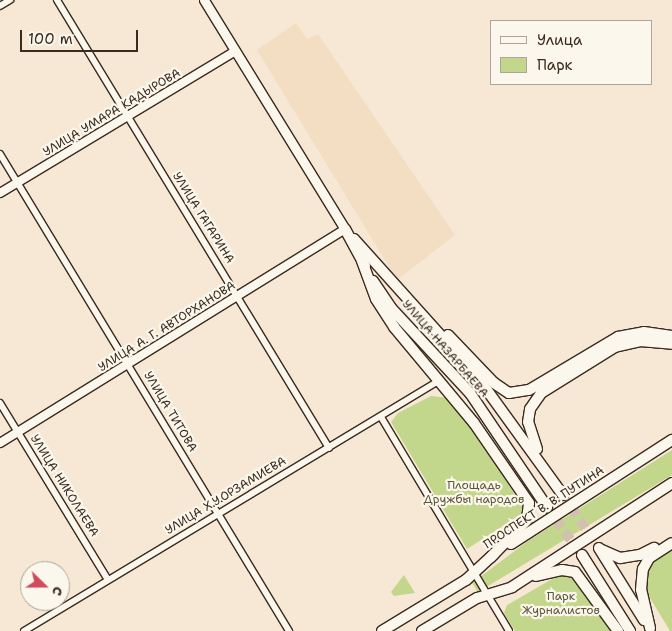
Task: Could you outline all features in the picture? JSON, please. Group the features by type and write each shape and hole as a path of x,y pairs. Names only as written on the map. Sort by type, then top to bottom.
{"main road":[{"name":"УЛИЦА НАЗАРБАЕВА","path":"204,0 392,308 470,393 547,507"},
{"name":"УЛИЦА НАЗАРБАЕВА","path":"345,229 419,309 499,405 563,495 529,430 534,400 554,384 615,347 640,341 672,344"},
{"path":"362,261 384,312 474,423 529,503 527,520 490,558"},
{"path":"419,309 462,347 494,383 509,393 529,390 618,336 644,332 672,336"},
{"name":"ПРОСПЕКТ В. В. ПУТИНА","path":"382,631 474,573 490,558 672,440"},
{"path":"422,631 488,595 512,587 672,483"},
{"path":"651,629 599,548 620,558 640,555 672,536"},
{"path":"651,629 642,590 643,569 649,558 672,544"},
{"path":"582,555 630,631"},
{"path":"525,579 562,570 575,572 618,631"}],"street":[{"path":"0,6 10,0"},
{"name":"УЛИЦА ГАГАРИНА","path":"57,0 329,448"},
{"name":"УЛИЦА УМАРА КАДЫРОВА","path":"0,193 235,51"},
{"name":"УЛИЦА ТИТОВА","path":"0,154 289,631"},
{"name":"УЛИЦА А. Г. АВТОРХАНОВА","path":"0,443 129,365 345,229"},
{"name":"УЛИЦА Х.У.ОРЗАМИЕВА","path":"24,631 439,381"},
{"name":"УЛИЦА НИКОЛАЕВА","path":"0,403 108,580"},
{"path":"381,417 509,631"}],"shaded area":[{"path":"296,23 307,39 318,34 455,235 397,280 257,50"}],"green space":[{"name":"Площадь Дружбы народов","path":"431,396 449,398 474,427 525,512 467,549 391,422 398,413"},
{"path":"672,450 672,475 478,592 472,583 528,541"},
{"path":"672,548 672,631 670,631 647,593 647,573 656,559"},
{"name":"Парк Журналистов","path":"566,571 585,591 611,631 515,631 504,613 507,605"},
{"path":"404,575 415,593 394,596 391,592"}],"tunnel":[{"path":"563,495 599,548"},
{"path":"547,507 580,553"}]}
